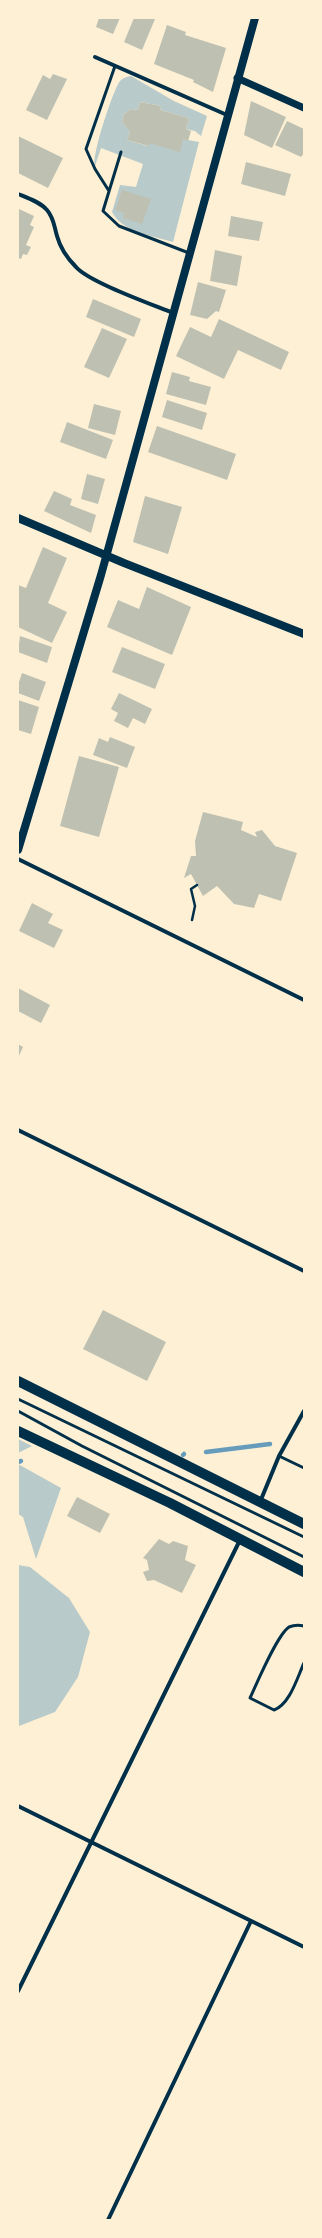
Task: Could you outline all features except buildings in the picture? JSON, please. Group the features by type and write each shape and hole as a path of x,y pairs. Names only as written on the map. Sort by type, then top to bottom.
{"main road":[{"path":"18,850 106,556 237,78 255,18"},
{"path":"18,518 106,556 304,634"},
{"path":"18,1380 304,1524"},
{"path":"18,1431 170,1504 304,1572"}],"street":[{"path":"95,58 227,115"},
{"path":"237,78 304,108"},
{"path":"18,194 36,202 47,210 54,220 57,236 65,254 77,269 93,279 173,313"},
{"path":"18,859 304,1000"},
{"path":"18,1130 304,1271"},
{"path":"260,1502 279,1456 304,1411"},
{"path":"18,1992 240,1540"},
{"path":"18,1806 304,1947"},
{"path":"108,2220 251,1921"}],"lane":[{"path":"109,191 94,169 86,149 115,66"},
{"path":"121,152 103,211 119,226 189,253"},
{"path":"18,1399 304,1537"},
{"path":"18,1411 82,1446 304,1557"},
{"path":"279,1456 304,1468"},
{"path":"304,1626 297,1625 289,1628 281,1636 250,1698 274,1710 279,1708 285,1702 304,1663"}],"path":[{"path":"192,920 195,906 191,889 197,885"}],"shaded area":[{"path":"131,76 174,101 207,116 201,136 195,131 186,129 189,118 160,110 161,106 140,102 138,110 131,109 124,114 122,122 130,132 127,140 148,146 149,143 183,139 199,142 173,242 130,229 117,219 112,212 120,185 136,187 143,164 101,148 95,166 96,150 99,138 117,87 120,81"},
{"path":"18,1439 32,1446 18,1453"},
{"path":"18,1464 61,1488 36,1559 23,1517 18,1514"},
{"path":"18,1565 30,1567 69,1598 90,1632 78,1677 55,1712 19,1726"}],"waterway":[{"path":"206,1452 270,1444"}]}
